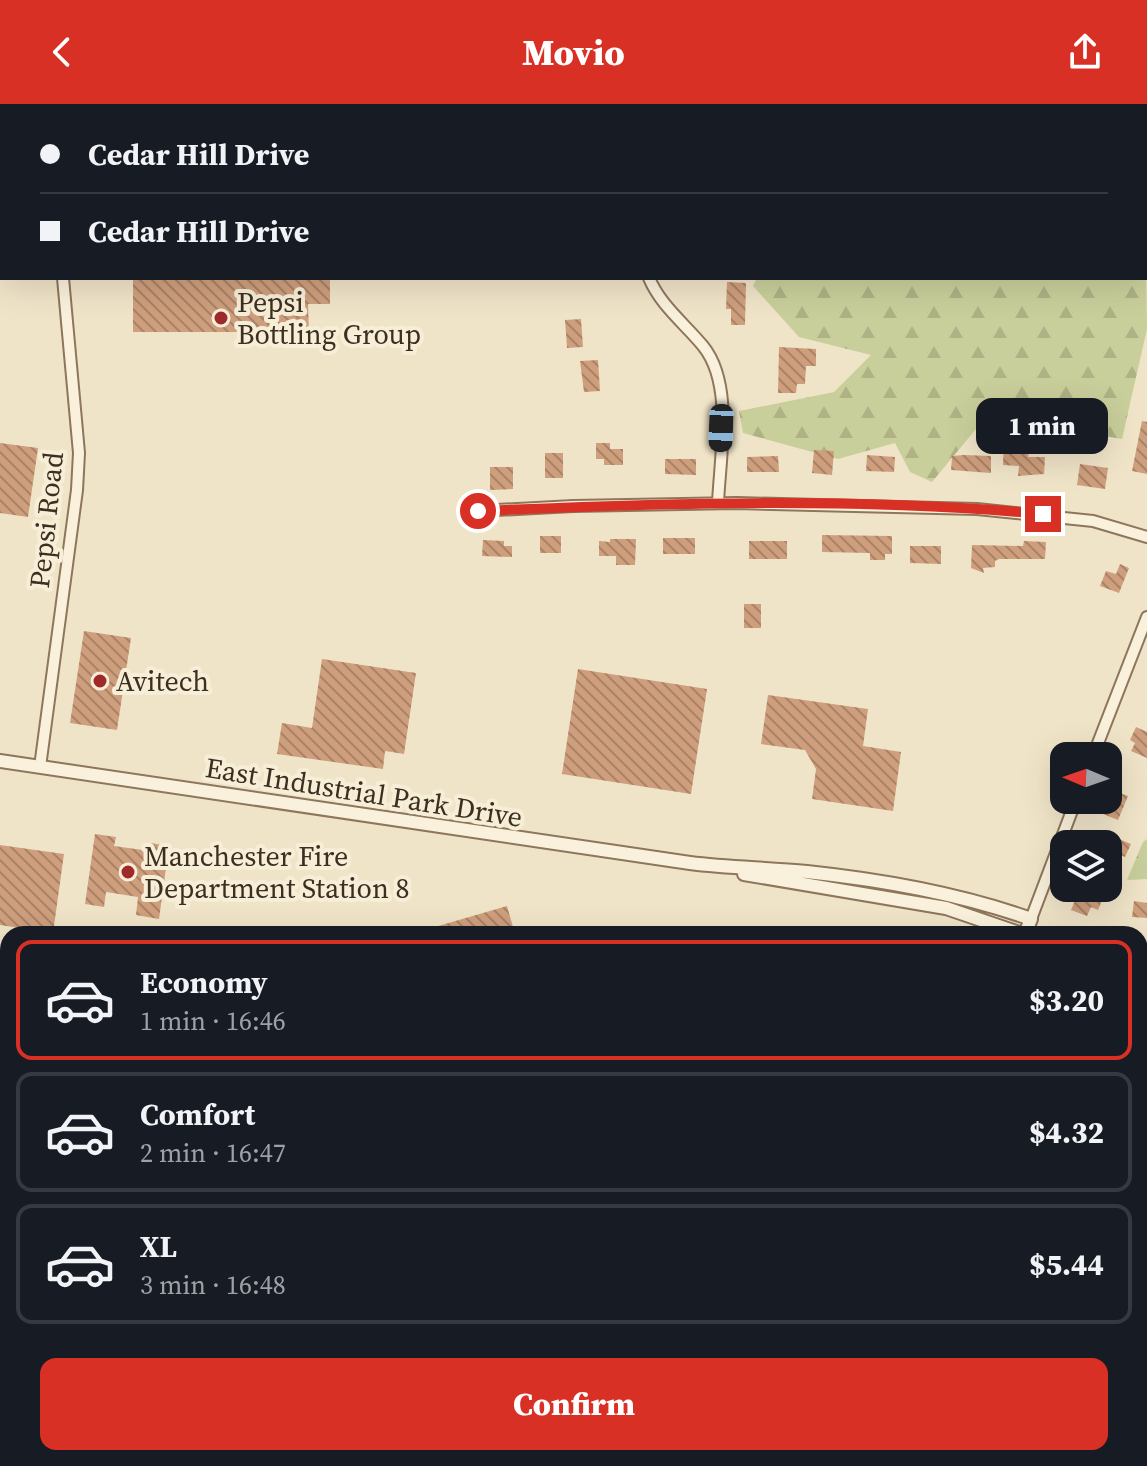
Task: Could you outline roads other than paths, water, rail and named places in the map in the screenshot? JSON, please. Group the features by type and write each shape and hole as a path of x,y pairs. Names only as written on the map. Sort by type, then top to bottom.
{"street":[{"name":"Pepsi Road","path":"40,767 77,490 79,453 63,280"},
{"path":"650,280 663,303 704,347 718,374 722,403 718,503"},
{"path":"478,511 718,503 992,510 1093,521 1147,537"},
{"path":"1098,742 1147,617"},
{"name":"East Industrial Park Drive","path":"0,761 722,867 805,872 894,884 964,898 1031,919"},
{"path":"1028,926 1071,814"},
{"name":"East Industrial Park Drive","path":"722,867 748,875 946,908 1000,926"}],"place":[{"name":"Pepsi Bottling Group","path":"221,318"},
{"name":"Avitech","path":"100,681"},
{"name":"Manchester Fire Department Station 8","path":"128,872"}]}
